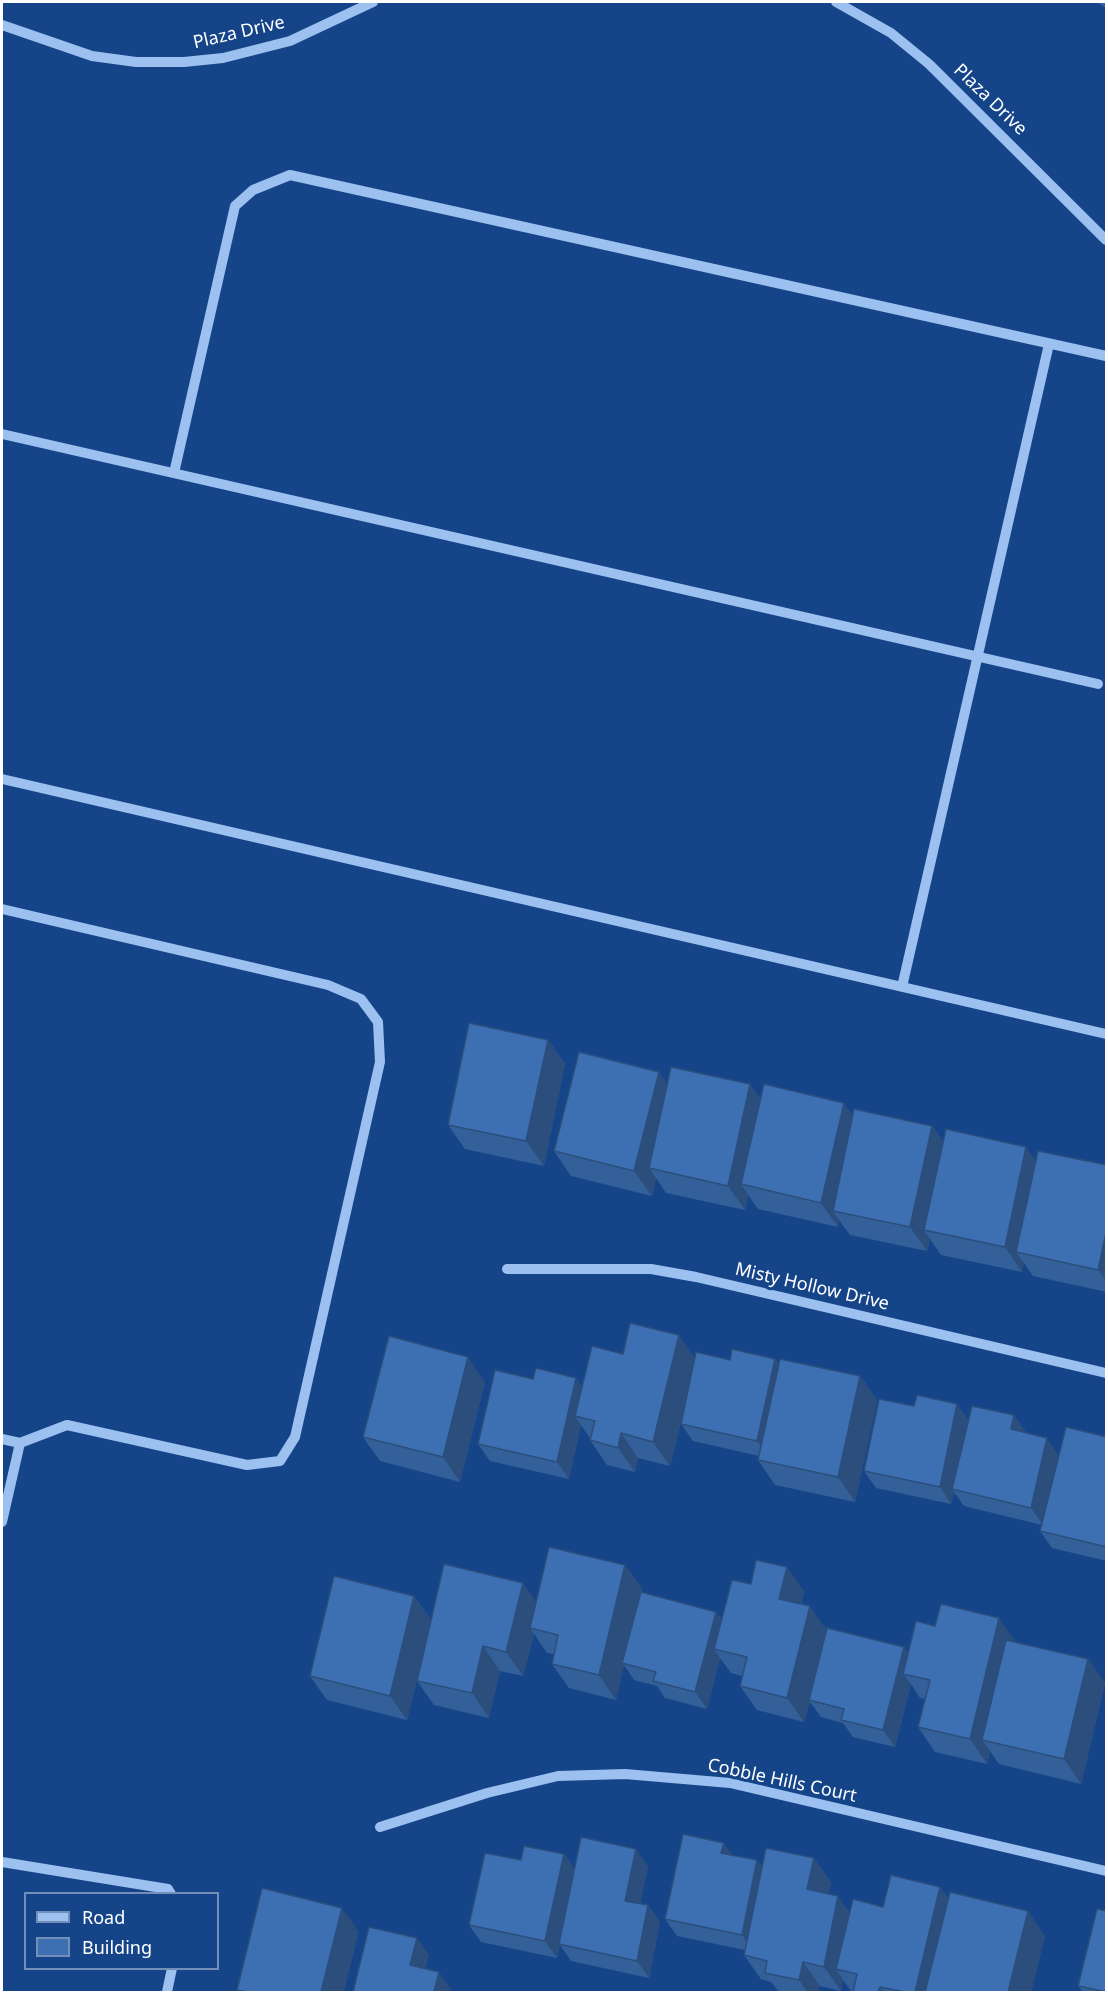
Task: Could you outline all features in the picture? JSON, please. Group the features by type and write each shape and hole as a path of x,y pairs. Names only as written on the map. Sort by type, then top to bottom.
{"street":[{"name":"Plaza Drive","path":"2,25 92,56 136,62 184,62 223,58 290,40 373,2"},
{"name":"Plaza Drive","path":"836,2 891,33 929,64 1107,240"},
{"path":"174,473 235,206 253,190 290,175 1107,356"},
{"path":"902,987 1049,344"},
{"path":"2,434 1098,684"},
{"path":"2,779 1107,1034"},
{"path":"2,909 316,982 350,994 361,999 378,1022 380,1062 295,1437 280,1461 247,1465 67,1425 20,1443 2,1439"},
{"name":"Misty Hollow Drive","path":"507,1269 651,1269 696,1277 1107,1373"},
{"path":"2,1522 20,1443"},
{"name":"Cobble Hills Court","path":"380,1827 487,1793 558,1776 625,1774 730,1783 1107,1871"},
{"path":"2,1862 168,1889 170,1892"},
{"path":"167,1992 172,1970"}],"building":[{"path":"469,1023 548,1040 526,1141 448,1125"},
{"path":"579,1052 659,1072 634,1171 554,1151"},
{"path":"671,1067 750,1084 728,1186 649,1168"},
{"path":"764,1084 844,1103 821,1203 741,1184"},
{"path":"854,1109 932,1126 910,1227 833,1211"},
{"path":"946,1129 1026,1147 1005,1247 924,1230"},
{"path":"1038,1151 1107,1165 1107,1228 1098,1270 1016,1252"},
{"path":"630,1323 679,1335 653,1442 621,1433 618,1448 590,1440 595,1421 575,1416 592,1346 623,1354"},
{"path":"389,1336 468,1357 443,1457 363,1437"},
{"path":"732,1349 775,1359 757,1441 681,1424 696,1352 730,1360"},
{"path":"780,1359 860,1376 838,1477 758,1460"},
{"path":"536,1368 576,1378 557,1462 478,1444 495,1370 533,1379"},
{"path":"917,1395 957,1404 940,1487 864,1471 879,1399 914,1406"},
{"path":"972,1406 1014,1415 1011,1429 1047,1438 1031,1508 952,1489"},
{"path":"1066,1427 1107,1437 1107,1547 1040,1531"},
{"path":"549,1547 625,1565 599,1675 552,1664 558,1635 530,1628"},
{"path":"756,1560 787,1567 779,1599 810,1606 787,1698 740,1686 747,1657 714,1649 732,1580 751,1584"},
{"path":"444,1564 523,1583 506,1652 483,1646 472,1693 417,1681"},
{"path":"334,1576 414,1596 390,1696 310,1676"},
{"path":"641,1592 716,1612 695,1692 653,1681 656,1672 622,1663"},
{"path":"941,1604 999,1618 970,1739 918,1727 930,1680 903,1674 916,1621 935,1626"},
{"path":"827,1628 904,1647 883,1730 841,1720 844,1709 809,1700"},
{"path":"1006,1640 1088,1659 1064,1759 982,1740"},
{"path":"683,1834 724,1843 721,1853 757,1860 742,1935 665,1919"},
{"path":"581,1837 636,1849 625,1901 648,1905 637,1961 559,1944"},
{"path":"524,1846 564,1854 545,1941 469,1925 485,1853 521,1860"},
{"path":"766,1848 814,1858 807,1889 838,1896 824,1967 803,1962 799,1980 765,1973 767,1961 744,1955"},
{"path":"891,1875 940,1887 915,1992 880,1987 878,1992 853,1992 857,1974 836,1969 853,1899 883,1907"},
{"path":"262,1888 342,1908 321,1992 237,1990"},
{"path":"950,1892 1028,1911 1008,1992 925,1992"},
{"path":"1097,1909 1107,1911 1107,1992 1078,1986"},
{"path":"369,1927 417,1938 410,1965 439,1972 434,1992 353,1992"}]}
